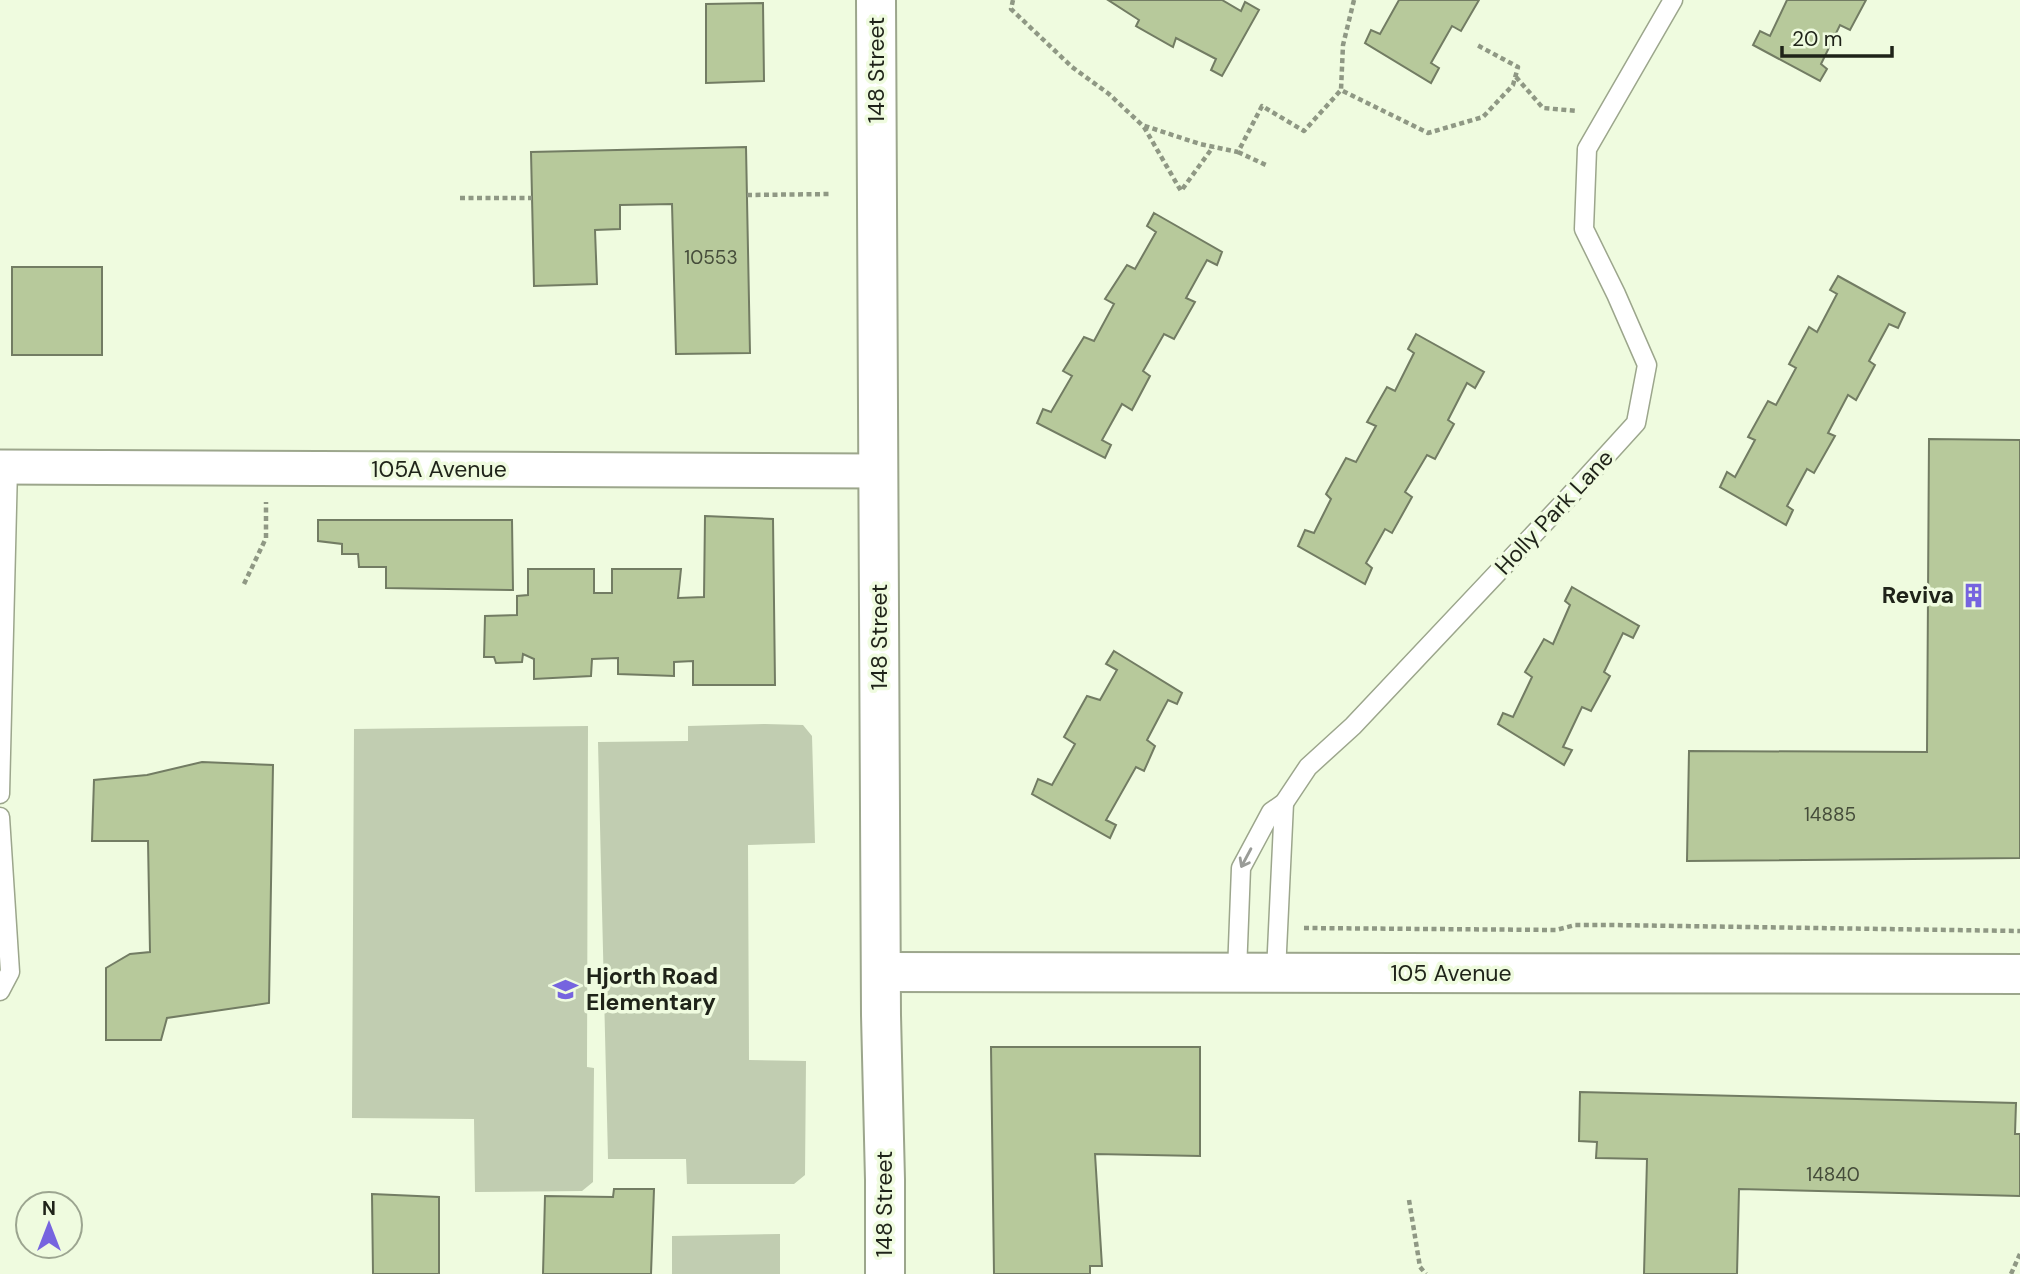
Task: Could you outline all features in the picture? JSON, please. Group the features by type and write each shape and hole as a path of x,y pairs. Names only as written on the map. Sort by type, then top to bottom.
{"main road":[{"name":"148 Street","path":"876,0 877,471 885,1274"},
{"name":"105 Avenue","path":"882,972 2020,974"}],"street":[{"name":"105A Avenue","path":"4,467 877,471"}],"lane":[{"name":"Holly Park Lane","path":"1237,972 1241,868 1271,813 1284,803 1308,767 1353,726 1636,423 1647,365 1584,229 1587,149 1673,0"},
{"path":"0,794 4,467"},
{"path":"1276,972 1284,803"},
{"path":"0,817 10,972 0,991"}],"path":[{"path":"1013,0 1012,9 1072,67 1109,94 1144,126 1181,191 1213,147"},
{"path":"1238,152 1262,106 1304,131 1340,90 1343,45 1354,0"},
{"path":"1340,90 1428,133 1483,117 1513,85 1518,67 1477,45"},
{"path":"1516,76 1543,108 1587,112 1605,119"},
{"path":"1144,126 1238,152 1268,166"},
{"path":"747,195 831,194"},
{"path":"460,198 532,198"},
{"path":"244,584 266,538 266,500"},
{"path":"1277,928 1556,930 1575,925 1611,925 2020,932"},
{"path":"1409,1200 1420,1268 1426,1274"},
{"path":"2011,1274 2020,1254"}],"green space":[{"path":"803,725 812,736 815,843 748,845 749,1060 806,1061 805,1175 794,1184 687,1184 686,1159 608,1159 598,742 688,741 688,726"},
{"path":"588,726 587,1067 594,1068 593,1182 582,1191 475,1192 474,1119 352,1118 354,729"},
{"path":"780,1234 780,1274 672,1274 672,1236"}],"building":[{"path":"1108,0 1222,0 1241,11 1245,2 1259,10 1222,76 1211,70 1216,59 1176,38 1173,47 1136,26 1139,20"},
{"path":"1399,0 1479,0 1461,31 1452,26 1431,63 1439,68 1431,83 1365,43 1371,30 1380,34"},
{"path":"1787,0 1866,0 1850,30 1840,25 1821,64 1827,69 1820,81 1753,45 1760,31 1770,36"},
{"path":"763,3 764,81 706,83 706,4"},
{"path":"746,147 750,353 676,354 672,204 620,205 620,229 595,230 597,284 534,286 531,152"},
{"path":"1154,213 1222,252 1217,265 1207,260 1186,298 1195,302 1174,339 1164,334 1143,371 1150,376 1132,410 1122,404 1102,440 1111,445 1105,458 1037,423 1043,409 1051,412 1072,376 1063,371 1084,337 1094,341 1114,304 1105,299 1127,265 1135,269 1156,232 1147,226"},
{"path":"12,267 102,267 102,355 12,355"},
{"path":"1838,276 1905,313 1898,328 1889,324 1869,361 1875,365 1856,400 1848,395 1828,433 1835,436 1814,473 1807,469 1787,506 1793,510 1786,525 1720,487 1727,472 1735,477 1755,440 1748,437 1768,401 1776,405 1796,368 1789,364 1809,327 1817,332 1837,294 1830,290"},
{"path":"1416,334 1484,372 1475,388 1467,383 1448,420 1454,424 1435,459 1427,455 1405,492 1412,497 1392,533 1385,529 1366,563 1372,568 1365,584 1298,546 1305,530 1314,533 1331,499 1326,494 1346,458 1356,462 1376,426 1367,422 1387,387 1395,391 1414,353 1408,349"},
{"name":"Reviva","path":"1929,439 2020,440 2020,858 1687,861 1689,751 1927,752"},
{"path":"705,516 773,519 775,685 693,685 693,661 674,662 674,676 618,674 618,658 592,659 591,676 534,679 534,659 523,654 522,662 496,663 494,657 484,657 485,616 517,615 517,596 528,595 528,569 594,569 594,593 612,593 612,569 681,569 678,598 704,597"},
{"path":"318,520 512,520 513,590 386,588 386,567 359,567 358,554 342,554 342,544 318,541"},
{"path":"1572,587 1639,626 1633,638 1623,633 1604,672 1610,676 1591,711 1582,707 1563,747 1572,750 1564,765 1498,724 1503,713 1513,717 1532,677 1525,672 1544,639 1553,644 1570,605 1565,601"},
{"path":"1114,651 1182,693 1177,704 1168,700 1147,740 1155,746 1144,771 1136,767 1106,820 1116,825 1110,838 1032,794 1038,779 1052,785 1075,744 1064,737 1087,696 1100,700 1117,670 1106,664"},
{"path":"202,762 273,765 269,1003 167,1018 161,1040 106,1040 106,968 130,954 150,952 148,841 92,841 94,780 147,775"},
{"path":"991,1047 1200,1047 1200,1156 1095,1154 1102,1266 1090,1266 1090,1274 994,1274"},
{"path":"1580,1092 2016,1103 2015,1134 2020,1134 2020,1196 1739,1189 1737,1274 1644,1274 1647,1159 1596,1158 1597,1142 1579,1141"},
{"path":"614,1189 654,1189 651,1274 543,1274 545,1196 613,1197"},
{"path":"372,1194 439,1197 439,1274 373,1274"}],"place":[{"name":"Reviva","path":"1974,595"},
{"name":"Hjorth Road Elementary","path":"566,989"}]}
